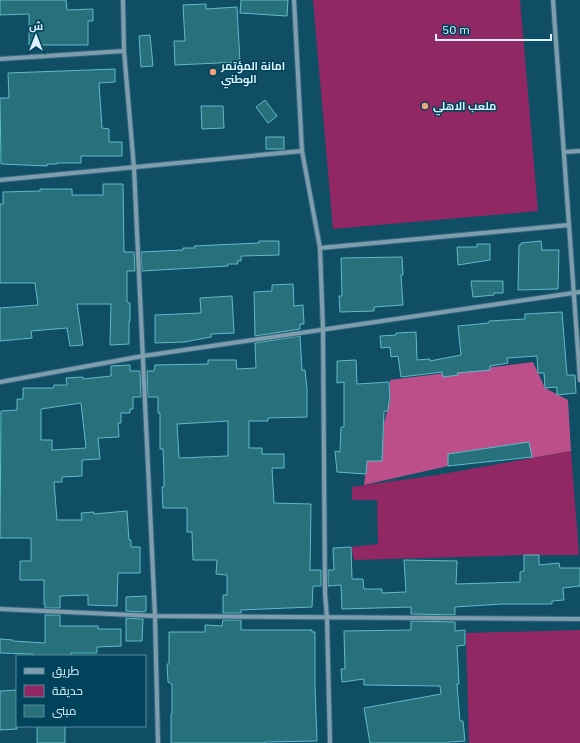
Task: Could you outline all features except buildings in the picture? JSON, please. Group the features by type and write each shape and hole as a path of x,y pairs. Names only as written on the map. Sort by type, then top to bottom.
{"street":[{"path":"123,0 124,51 134,168 143,356 155,616 158,743"},
{"path":"294,0 302,151 320,248 323,330 325,593 330,743"},
{"path":"553,0 580,380"},
{"path":"0,59 124,51"},
{"path":"0,180 302,151"},
{"path":"564,152 580,151"},
{"path":"320,248 568,225"},
{"path":"0,382 143,356 580,292"},
{"path":"0,609 155,616 580,619"}],"green space":[{"name":"ملعب الاهلي","path":"313,0 520,0 538,211 333,229"},
{"path":"571,451 579,555 524,555 354,560 351,547 378,544 377,500 352,500 352,487 437,475"},
{"path":"580,630 580,743 469,743 466,633"}],"shaded area":[{"path":"533,362 545,388 568,400 571,451 531,458 529,443 448,454 448,466 364,485 367,461 382,461 384,423 390,401 390,380"}],"place":[{"name":"امانة المؤتمر الوطني","path":"213,72"},
{"name":"ملعب الاهلي","path":"425,106"}]}
